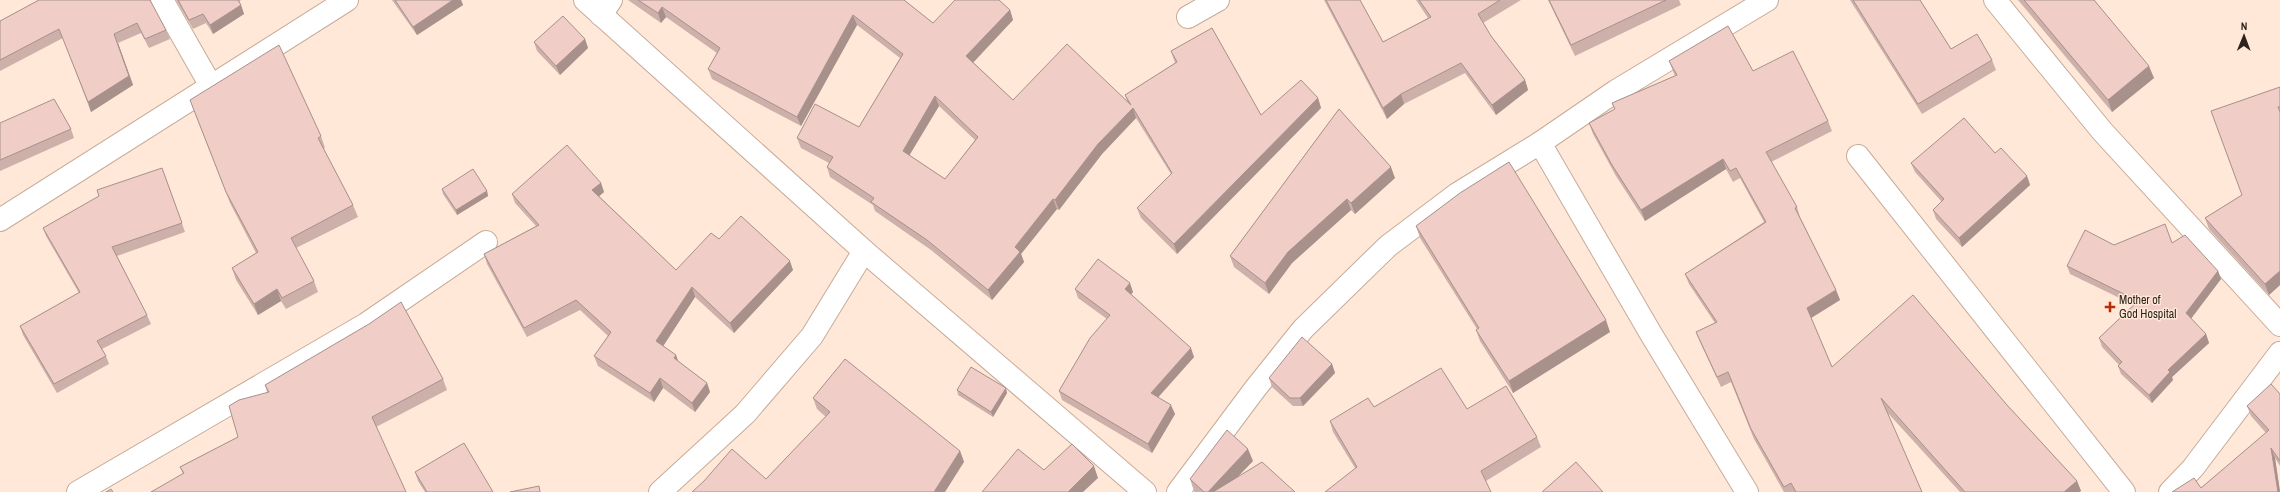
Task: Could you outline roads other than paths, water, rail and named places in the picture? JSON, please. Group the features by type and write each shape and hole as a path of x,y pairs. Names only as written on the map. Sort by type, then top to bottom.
{"street":[{"path":"162,0 211,86"},
{"path":"0,220 347,0"},
{"path":"1188,17 1218,0"},
{"path":"1178,492 1255,389 1303,329 1388,246 1457,194 1540,143 1616,91 1767,0"},
{"path":"1995,0 2102,131 2280,325"},
{"path":"599,5 864,251 1145,492"},
{"path":"1540,143 1651,334 1747,492"},
{"path":"1858,156 2124,492"},
{"path":"78,492 366,324 486,242"},
{"path":"660,492 746,414 812,336 864,251"},
{"path":"2170,492 2193,468 2280,353"}],"place":[{"name":"Mother of God Hospital","path":"2110,307"}]}
